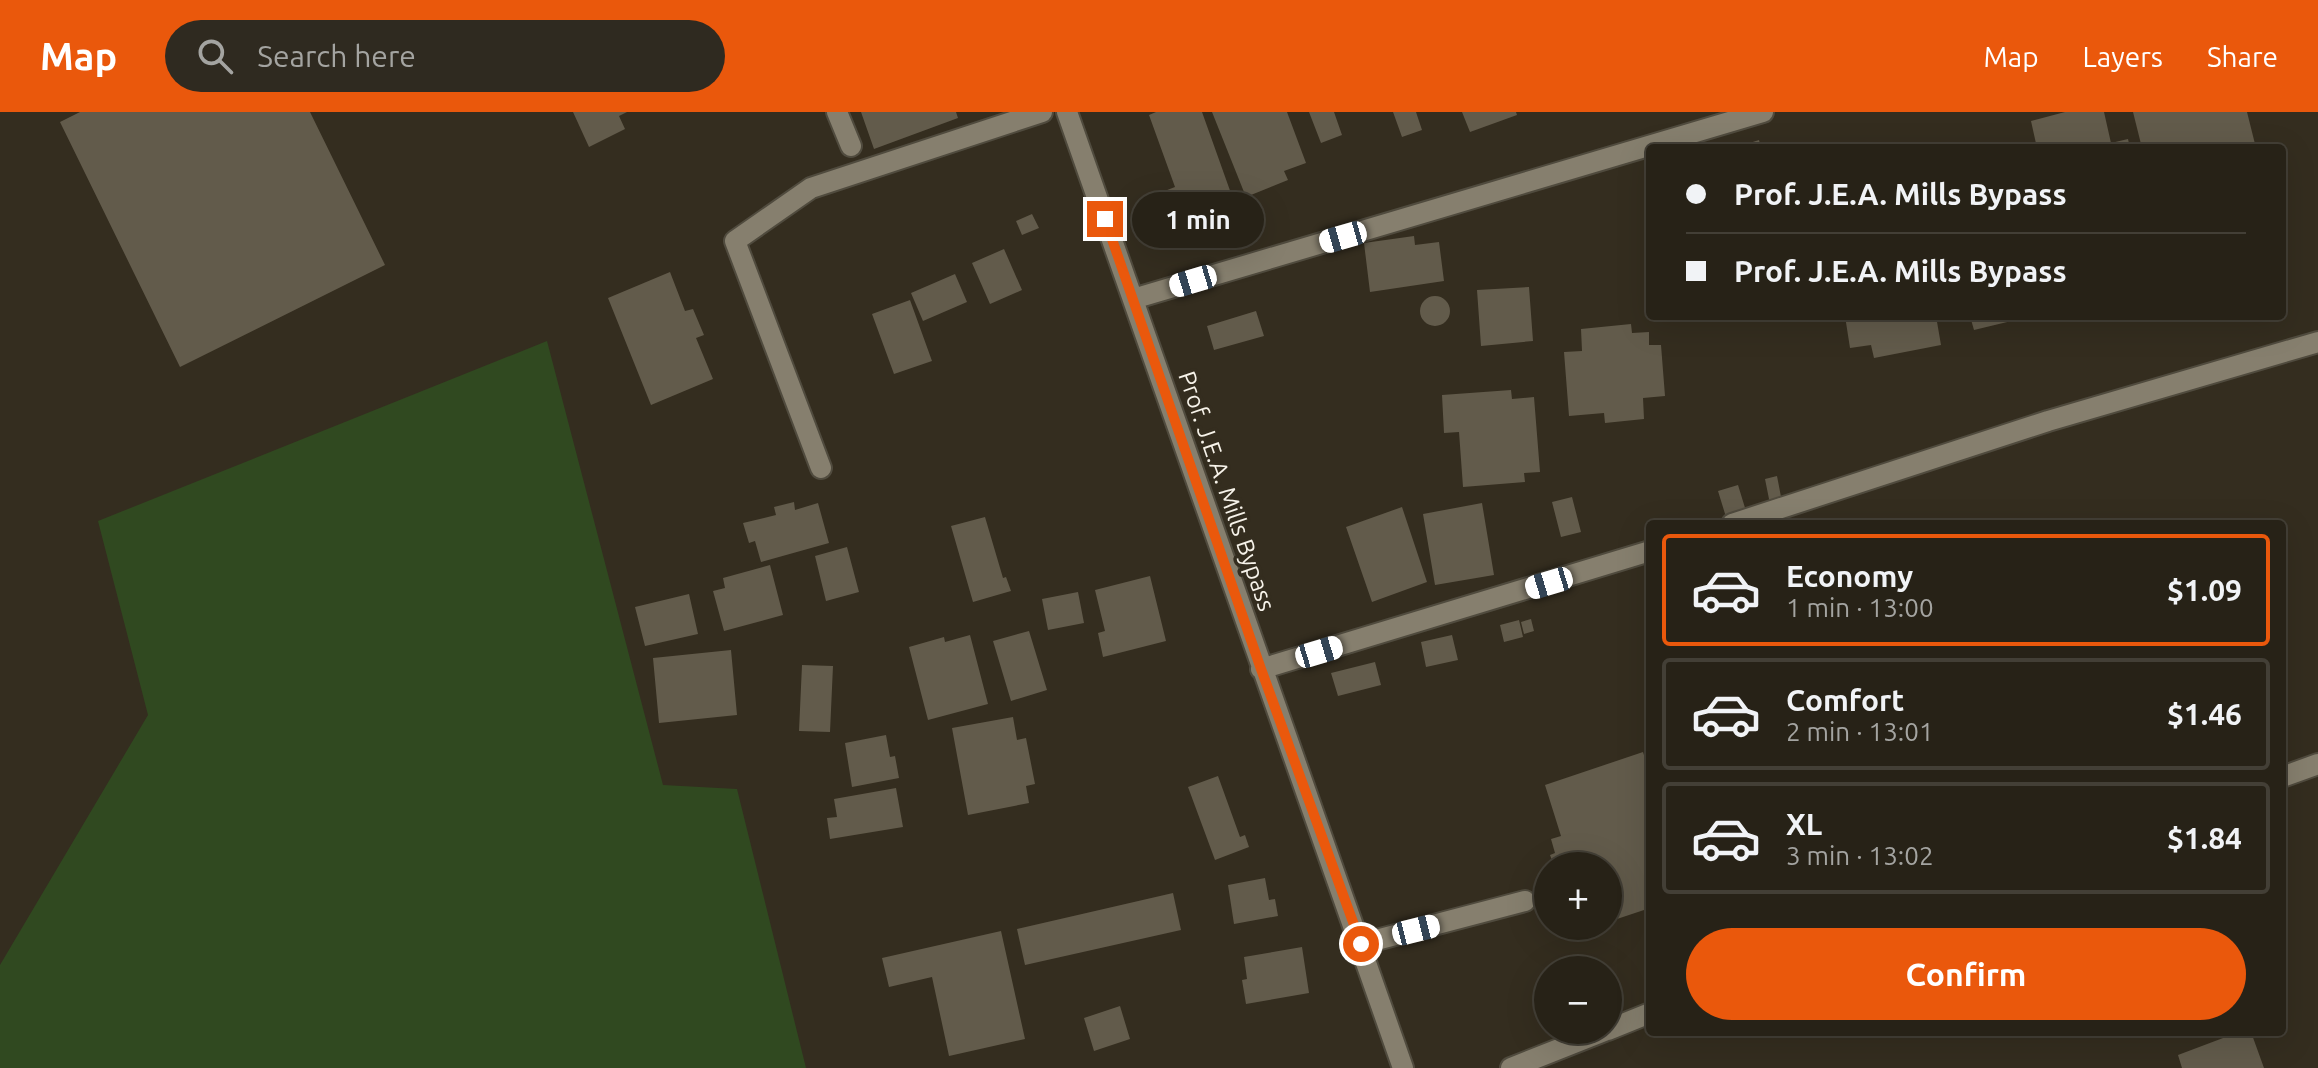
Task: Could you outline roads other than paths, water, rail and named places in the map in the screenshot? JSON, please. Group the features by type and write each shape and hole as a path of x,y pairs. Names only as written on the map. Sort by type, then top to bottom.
{"street":[{"path":"837,112 851,146"},
{"path":"821,468 735,241 811,188 1042,112"},
{"name":"Prof. J.E.A. Mills Bypass","path":"1067,112 1403,1068"},
{"path":"1655,144 1763,112"},
{"path":"1133,299 1646,147"},
{"path":"1744,520 2048,421 2318,342"},
{"path":"1261,669 1646,552"},
{"path":"2286,776 2318,764"},
{"path":"1361,944 1525,901"},
{"path":"1622,1024 1646,1015"},
{"path":"1511,1068 1572,1044"}]}
